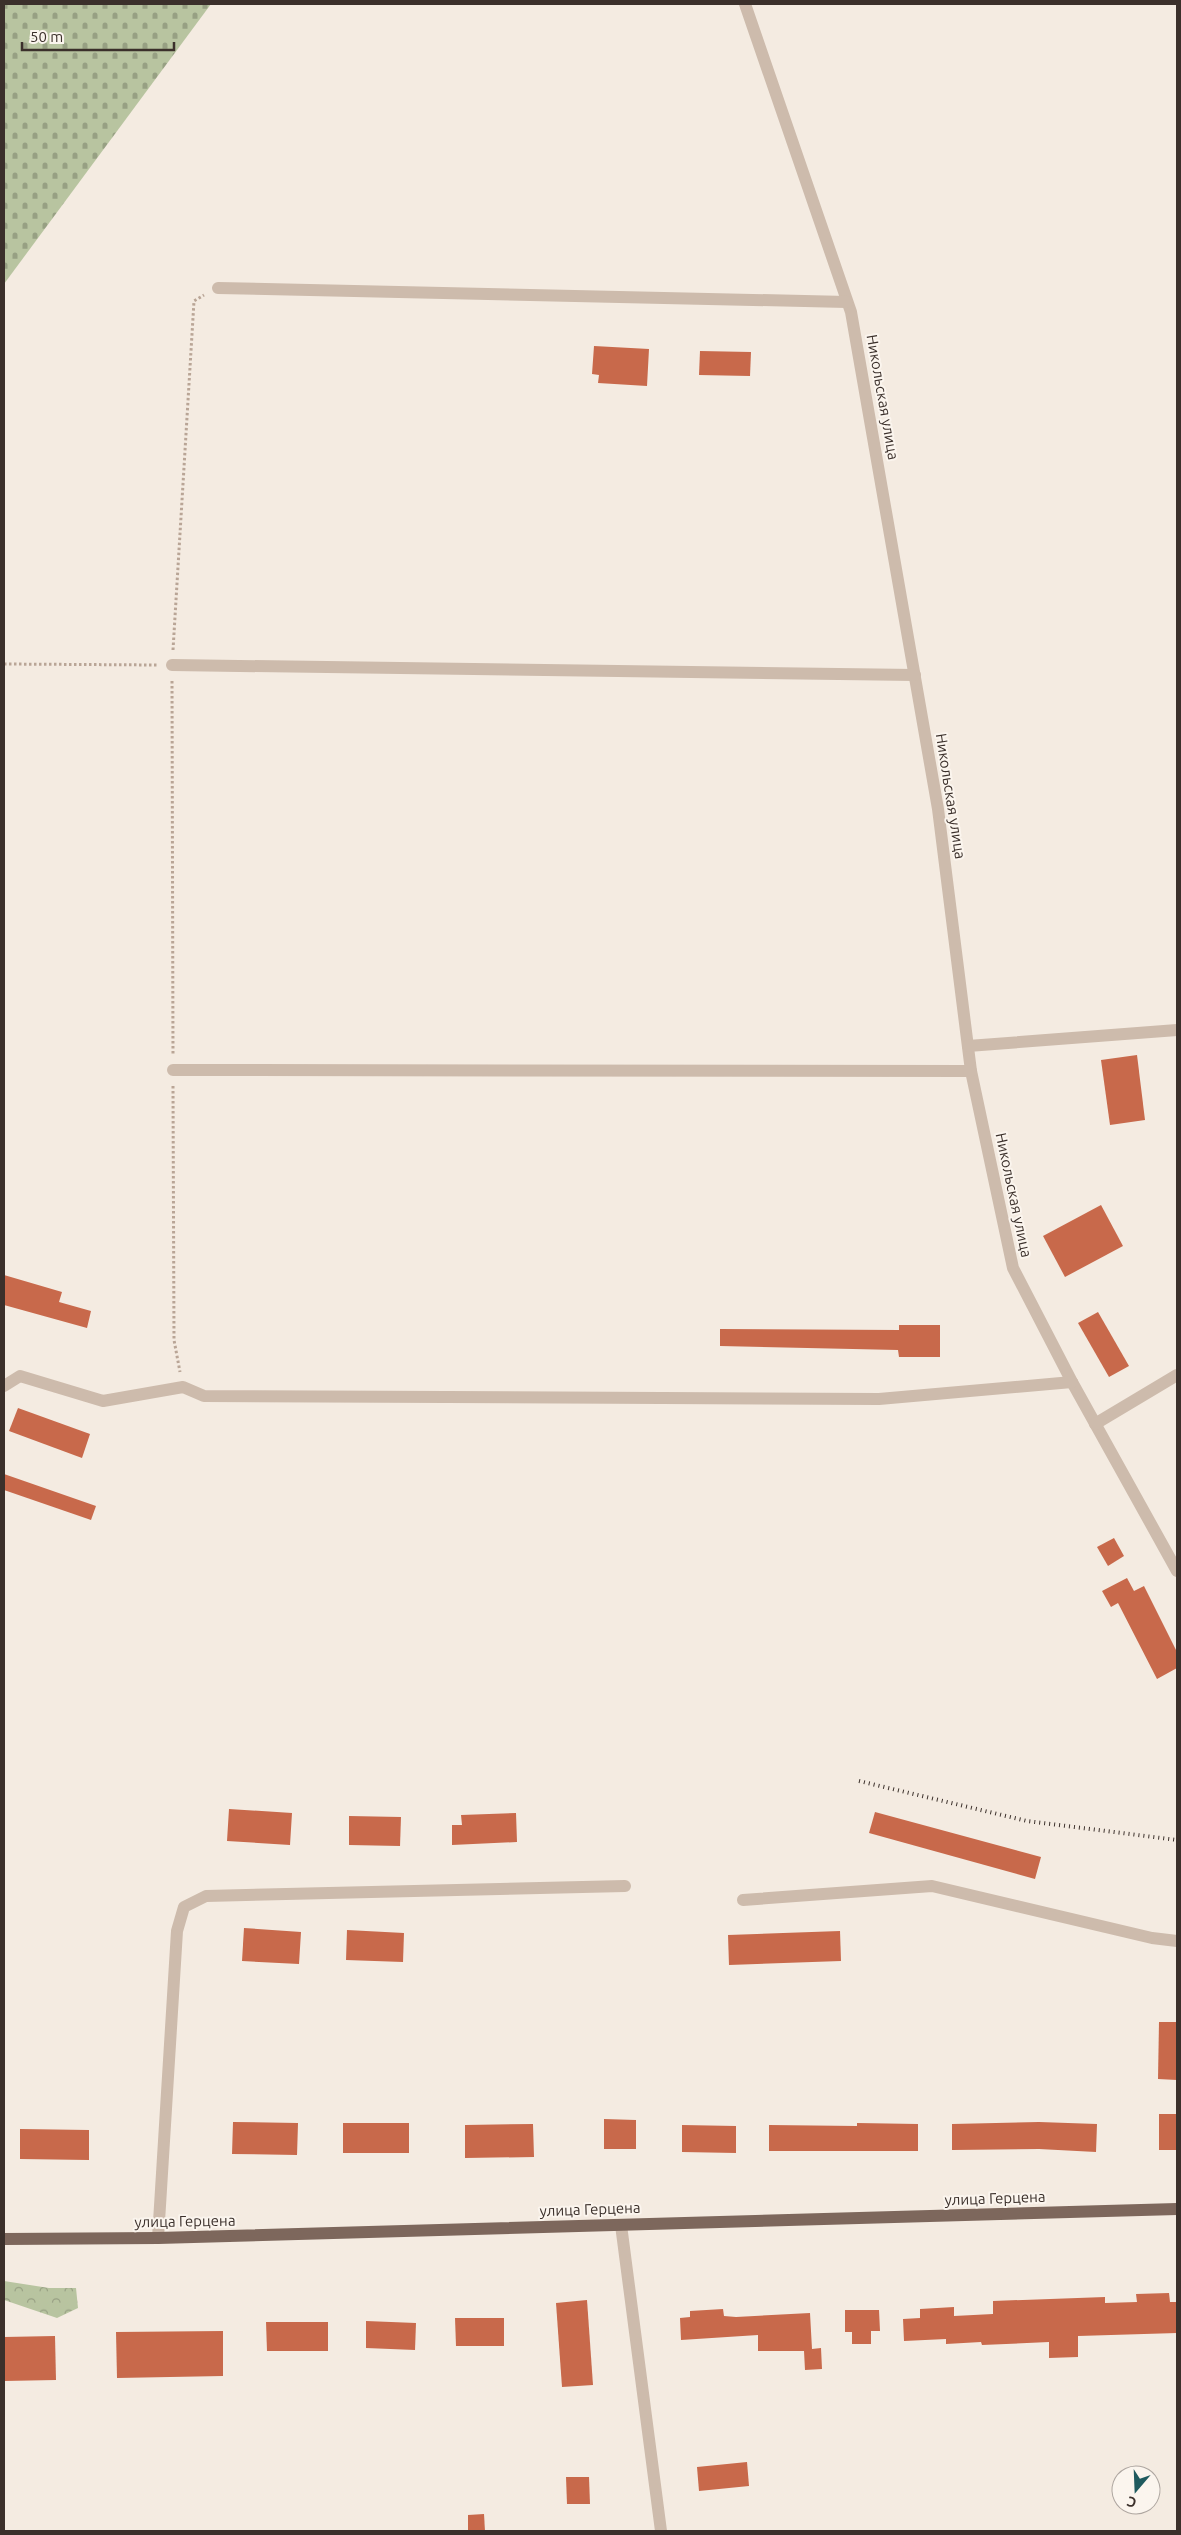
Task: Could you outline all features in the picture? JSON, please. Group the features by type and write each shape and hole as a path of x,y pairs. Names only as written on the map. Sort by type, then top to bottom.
{"main road":[{"name":"улица Герцена","path":"4,2239 158,2238 1177,2209"}],"street":[{"name":"Никольская улица","path":"745,4 851,312 938,809 971,1071 1013,1268 1072,1382 1177,1571"},
{"path":"218,288 848,302"},
{"path":"172,665 915,675"},
{"path":"968,1046 1177,1030"},
{"path":"173,1070 971,1071"},
{"path":"1096,1424 1177,1375"},
{"path":"4,1386 20,1376 103,1401 183,1387 204,1396 879,1399 1072,1382"},
{"path":"158,2238 177,1931 184,1908 206,1896 626,1886"},
{"path":"743,1900 932,1886 1152,1938 1177,1941"},
{"path":"621,2225 661,2531"}],"path":[{"path":"183,1387 174,1340 172,665 194,301 218,288"},
{"path":"4,664 172,665"}],"green space":[{"path":"4,4 211,4 4,284"},
{"path":"4,2281 49,2288 76,2288 78,2308 57,2318 4,2300"}],"building":[{"path":"594,346 649,349 647,386 598,383 599,375 592,374"},
{"path":"700,351 751,352 750,376 699,375"},
{"path":"1137,1055 1145,1120 1110,1125 1101,1060"},
{"path":"1101,1205 1123,1246 1065,1277 1043,1236"},
{"path":"4,1275 62,1292 59,1302 91,1311 87,1328 4,1305"},
{"path":"1098,1312 1129,1366 1109,1377 1078,1323"},
{"path":"899,1325 940,1325 940,1357 899,1357 898,1350 720,1346 720,1329 899,1330"},
{"path":"18,1408 90,1434 82,1458 9,1431"},
{"path":"4,1474 96,1506 91,1520 4,1490"},
{"path":"1114,1538 1124,1556 1108,1566 1097,1547"},
{"path":"1127,1578 1134,1591 1144,1586 1177,1652 1177,1668 1157,1679 1118,1603 1111,1607 1102,1591"},
{"path":"229,1809 292,1813 290,1845 227,1841"},
{"path":"875,1812 1041,1857 1035,1879 869,1833"},
{"path":"516,1813 517,1842 452,1845 452,1825 462,1825 461,1815"},
{"path":"349,1816 401,1817 400,1846 349,1845"},
{"path":"244,1928 301,1932 299,1964 242,1961"},
{"path":"347,1930 404,1933 403,1962 346,1960"},
{"path":"840,1931 841,1961 729,1965 728,1935"},
{"path":"1159,2022 1177,2022 1177,2080 1158,2079"},
{"path":"1159,2114 1177,2114 1177,2150 1159,2150"},
{"path":"604,2119 636,2120 636,2149 604,2149"},
{"path":"233,2122 298,2123 297,2155 232,2154"},
{"path":"1039,2122 1097,2124 1096,2152 1039,2149 952,2150 952,2124"},
{"path":"343,2123 409,2123 409,2153 343,2153"},
{"path":"857,2123 918,2124 918,2151 769,2151 769,2125 857,2126"},
{"path":"533,2124 534,2157 465,2158 465,2125"},
{"path":"682,2125 736,2126 736,2153 682,2152"},
{"path":"20,2129 89,2130 89,2160 20,2159"},
{"path":"1169,2293 1170,2302 1177,2302 1177,2333 1078,2336 1078,2357 1049,2358 1049,2342 982,2345 981,2342 946,2344 946,2339 904,2341 903,2319 920,2318 920,2309 954,2307 954,2316 993,2314 993,2301 1105,2297 1105,2303 1137,2302 1136,2294"},
{"path":"587,2300 593,2385 562,2387 556,2303"},
{"path":"723,2309 724,2316 736,2317 810,2313 812,2349 821,2348 822,2369 805,2370 804,2351 758,2351 758,2335 681,2340 680,2318 690,2317 690,2311"},
{"path":"845,2310 879,2310 880,2331 871,2331 871,2344 852,2344 852,2332 845,2332"},
{"path":"455,2318 504,2318 504,2346 456,2346"},
{"path":"366,2321 416,2323 415,2350 366,2348"},
{"path":"266,2322 328,2322 328,2351 267,2351"},
{"path":"223,2331 223,2376 117,2378 116,2332"},
{"path":"55,2336 56,2380 4,2381 4,2337"},
{"path":"747,2462 749,2486 699,2491 697,2467"},
{"path":"566,2477 589,2477 590,2504 567,2504"},
{"path":"484,2514 485,2531 468,2531 468,2515"}],"railway":[{"path":"859,1781 1027,1821 1177,1840"}]}
